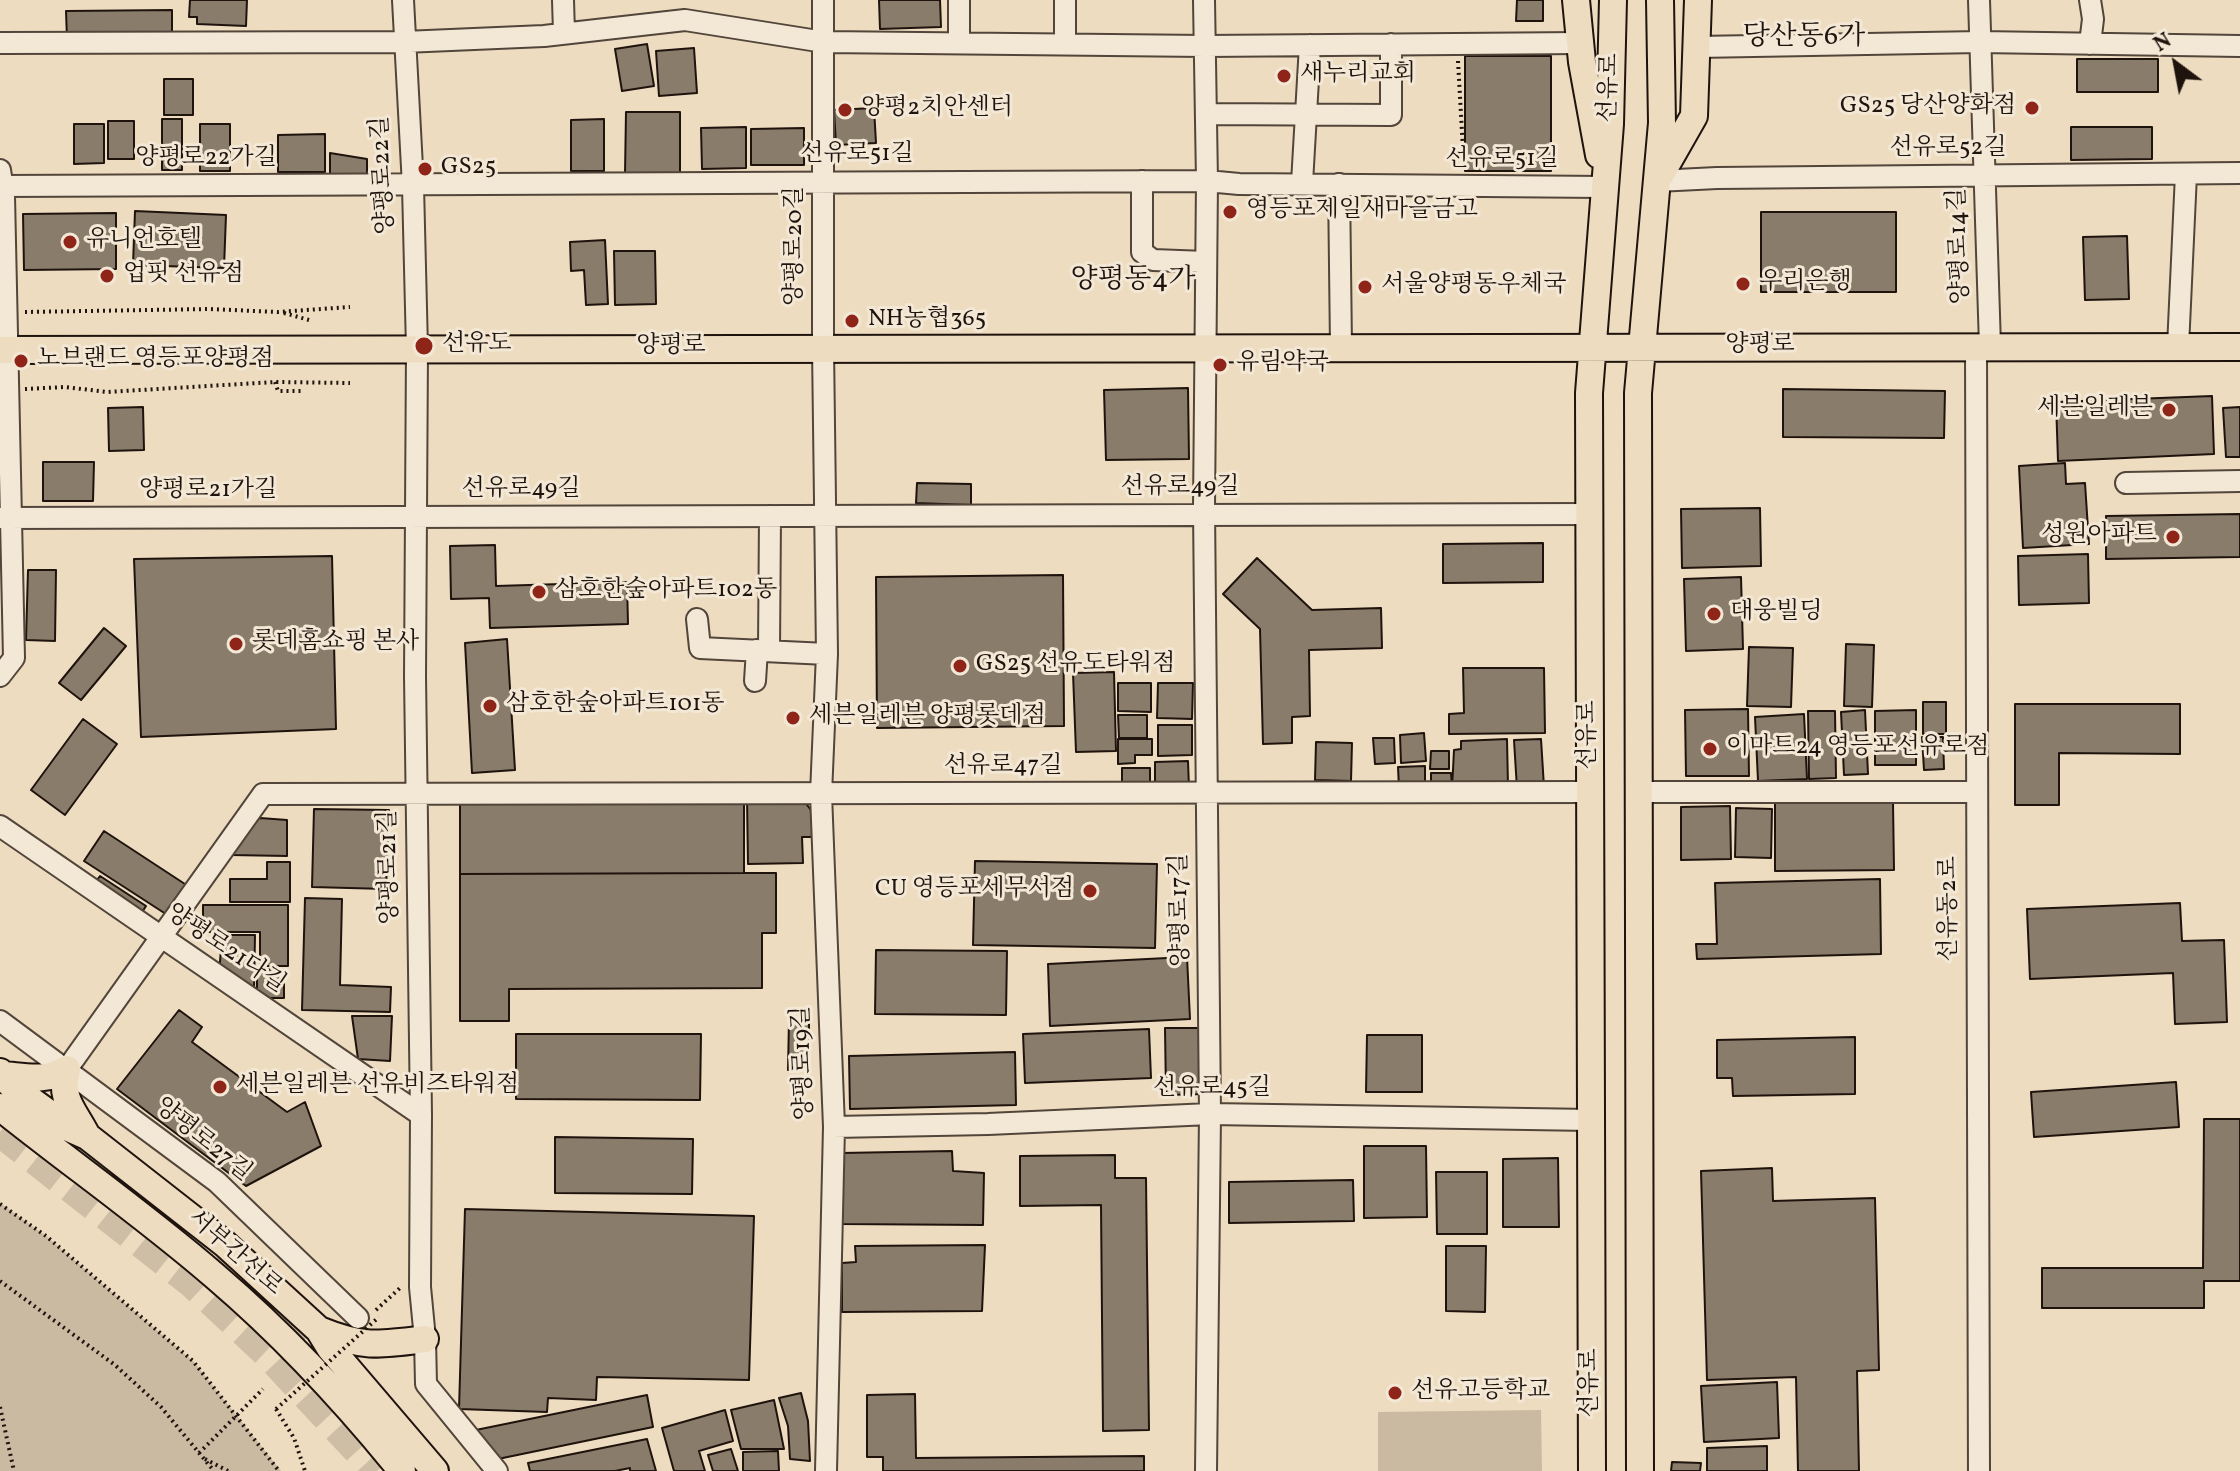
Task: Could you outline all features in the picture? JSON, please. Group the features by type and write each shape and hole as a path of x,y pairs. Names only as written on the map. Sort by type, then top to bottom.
{"main road":[{"path":"1576,0 1580,43 1605,187"},
{"name":"선유로","path":"1592,1471 1589,393 1610,124 1613,0"},
{"name":"선유로","path":"1640,1471 1638,393 1662,123 1660,0"},
{"path":"1657,181 1694,116 1698,0"},
{"name":"양평로","path":"4,350 2240,347"},
{"path":"2,1074 44,1078 67,1069"},
{"path":"67,1069 63,1085 65,1096 87,1136"},
{"name":"서부간선로","path":"2,1074 14,1088 69,1128 87,1136 225,1244 319,1330 330,1348 435,1471"},
{"name":"서부간선로","path":"0,1107 217,1277 338,1396 402,1471"},
{"path":"319,1330 350,1343 361,1344 425,1339"}],"street":[{"name":"양평로22길","path":"403,0 413,186 417,349"},
{"path":"563,0 564,33"},
{"name":"양평로20길","path":"823,0 823,348"},
{"path":"959,0 959,43"},
{"path":"1065,0 1065,44"},
{"name":"양평로17길","path":"1204,0 1207,181 1204,515 1210,1114 1206,1471"},
{"name":"양평로14길","path":"1979,0 1985,176 1983,346"},
{"path":"2090,0 2093,19 2090,44"},
{"path":"0,43 404,42 564,33 685,10 824,42 1205,46 1580,43"},
{"path":"1697,47 1980,42 2240,46"},
{"path":"1206,114 1391,115 1391,44"},
{"path":"1302,183 1310,45"},
{"name":"선유로52길","path":"1657,181 2240,173"},
{"path":"2178,347 2186,174"},
{"path":"0,676 14,658 5,518 1,181"},
{"name":"양평로22가길","path":"1,181 413,186"},
{"path":"1142,181 1142,252 1153,260 1206,262"},
{"name":"선유로51길","path":"413,186 1207,181 1605,187"},
{"path":"1339,184 1341,347"},
{"name":"선유동2로","path":"1979,1471 1977,792 1983,346"},
{"name":"양평로19길","path":"823,348 827,654 821,794 834,1127 826,1471"},
{"name":"양평로21길","path":"417,349 416,794 420,1287 426,1384 497,1471"},
{"path":"2126,483 2240,481"},
{"name":"선유로49길","path":"416,517 1590,514"},
{"path":"755,681 763,650 770,516"},
{"name":"양평로21가길","path":"5,518 416,517"},
{"path":"697,619 700,648 827,654"},
{"name":"선유로47길","path":"160,937 263,794 1590,792"},
{"path":"1639,792 1977,792"},
{"name":"양평로21다길","path":"0,826 421,1115"},
{"path":"67,1069 160,937"},
{"name":"양평로27길","path":"0,1021 217,1182 366,1315"},
{"name":"선유로45길","path":"834,1127 1210,1114 1591,1120"}],"path":[{"path":"1458,44 1465,187"},
{"path":"18,312 210,309 278,312 350,307"},
{"path":"278,312 309,320"},
{"path":"275,382 278,391 302,391"},
{"path":"19,390 65,387 107,392 275,382 350,383"},
{"path":"0,1204 46,1236 193,1361 279,1471"},
{"path":"0,1281 115,1365 161,1407 214,1471"},
{"path":"366,1315 400,1288 420,1287"},
{"path":"305,1471 294,1438 276,1409 379,1317"},
{"path":"200,1455 263,1389"},
{"path":"0,1407 14,1471"},
{"path":"200,1455 228,1471"}],"shaded area":[{"path":"0,1203 46,1236 193,1361 281,1471 0,1471"},
{"path":"1541,1410 1542,1471 1378,1471 1378,1412"}],"building":[{"path":"190,0 247,0 246,26 197,24 197,17 189,17"},
{"path":"879,0 940,0 941,27 880,29"},
{"path":"1517,0 1543,0 1543,21 1516,21"},
{"path":"172,10 172,38 67,39 66,11"},
{"path":"647,44 654,86 622,91 615,49"},
{"path":"694,48 697,93 659,96 656,51"},
{"path":"1465,56 1551,56 1551,171 1465,171"},
{"path":"2077,59 2158,59 2158,92 2077,92"},
{"path":"164,79 193,79 193,115 164,115"},
{"path":"874,108 876,143 836,145 834,110"},
{"path":"626,112 680,112 680,174 625,174"},
{"path":"162,119 182,119 182,170 162,170"},
{"path":"604,119 604,171 571,171 571,120"},
{"path":"108,121 134,121 134,159 108,159"},
{"path":"74,124 104,124 104,163 74,164"},
{"path":"200,124 230,124 230,171 200,171"},
{"path":"746,127 746,168 702,169 701,128"},
{"path":"2071,127 2152,127 2152,159 2071,160"},
{"path":"804,128 804,165 751,165 751,129"},
{"path":"325,134 325,172 278,172 278,135"},
{"path":"330,153 367,159 367,175 330,175"},
{"path":"135,211 226,215 224,268 133,265"},
{"path":"1761,212 1896,212 1896,292 1761,292"},
{"name":"유니언호텔","path":"116,213 116,269 24,270 23,214"},
{"path":"2127,236 2129,299 2085,300 2083,237"},
{"path":"605,240 608,304 586,305 584,270 571,271 570,242"},
{"path":"614,251 655,251 656,304 615,305"},
{"path":"1188,388 1189,459 1106,460 1104,390"},
{"path":"1783,389 1945,391 1944,438 1783,437"},
{"path":"2212,396 2214,454 2058,461 2056,402"},
{"path":"143,407 144,450 109,451 108,408"},
{"path":"2240,407 2240,457 2226,457 2223,408"},
{"path":"43,462 94,462 93,501 43,501"},
{"path":"2065,463 2066,484 2085,483 2089,544 2023,548 2019,466"},
{"path":"917,483 971,484 971,505 916,503"},
{"path":"1760,508 1761,566 1682,568 1681,509"},
{"name":"성원아파트","path":"2240,514 2240,557 2106,559 2106,516"},
{"path":"1543,543 1543,582 1443,583 1443,544"},
{"name":"삼호한숲아파트102동","path":"495,545 496,586 627,582 628,624 490,628 489,598 451,599 450,546"},
{"path":"2088,554 2089,603 2019,605 2018,556"},
{"name":"롯데홈쇼핑 본사","path":"332,556 336,729 141,737 134,559"},
{"path":"1257,558 1312,610 1381,608 1382,648 1309,650 1310,716 1292,717 1292,743 1263,744 1260,629 1223,594"},
{"path":"28,570 56,570 55,641 26,640"},
{"path":"1063,575 1064,726 877,728 876,577"},
{"name":"대웅빌딩","path":"1741,577 1743,649 1686,651 1684,579"},
{"path":"104,628 126,646 81,700 59,683"},
{"name":"삼호한숲아파트101동","path":"507,639 515,770 472,773 465,643"},
{"path":"1846,644 1874,645 1872,707 1844,706"},
{"path":"1749,647 1793,648 1791,707 1747,706"},
{"path":"1463,668 1544,668 1545,733 1449,734 1449,714 1464,713"},
{"path":"1114,672 1116,751 1076,752 1073,673"},
{"path":"1118,683 1151,683 1151,712 1118,711"},
{"path":"1158,683 1193,683 1192,719 1157,718"},
{"path":"1923,702 1946,702 1946,734 1923,734"},
{"path":"2015,704 2180,704 2180,754 2059,753 2059,805 2015,805"},
{"path":"1748,709 1749,776 1686,776 1685,710"},
{"path":"1865,710 1868,774 1844,775 1841,712"},
{"path":"1916,710 1916,765 1875,765 1875,711"},
{"path":"1808,711 1835,711 1836,778 1809,779"},
{"path":"1804,714 1807,779 1758,781 1755,717"},
{"path":"1118,715 1147,715 1147,738 1119,738"},
{"path":"83,719 117,744 65,815 31,790"},
{"path":"1158,725 1192,725 1192,755 1158,756"},
{"path":"1424,733 1426,761 1401,763 1400,735"},
{"path":"1922,737 1943,737 1944,769 1924,770"},
{"path":"1373,738 1394,738 1395,763 1375,764"},
{"path":"1118,739 1152,739 1152,755 1135,755 1135,763 1118,764"},
{"path":"1507,739 1508,787 1452,789 1454,750 1461,749 1461,741"},
{"path":"1541,739 1544,787 1517,789 1514,740"},
{"path":"1316,742 1352,743 1351,781 1315,780"},
{"path":"1431,751 1449,751 1449,769 1430,769"},
{"path":"1188,761 1189,788 1155,789 1155,762"},
{"path":"1425,766 1425,787 1399,788 1398,767"},
{"path":"1122,768 1150,768 1150,789 1122,789"},
{"path":"1431,773 1451,773 1452,786 1431,787"},
{"path":"744,797 744,873 460,874 460,798"},
{"path":"747,798 802,798 813,813 813,837 802,837 803,863 748,864"},
{"path":"1893,802 1894,870 1775,871 1775,803"},
{"path":"1730,806 1731,859 1681,860 1681,807"},
{"path":"1736,808 1772,809 1771,858 1735,857"},
{"path":"314,809 389,810 386,889 312,887"},
{"path":"260,818 287,820 287,856 230,855 246,827"},
{"path":"104,831 191,888 172,918 84,861"},
{"path":"975,861 1157,864 1155,948 973,945"},
{"path":"267,862 290,862 290,902 230,902 230,879 267,879"},
{"path":"776,873 776,933 762,933 762,988 509,989 509,1021 460,1021 460,874"},
{"path":"100,876 146,906 141,914 94,884"},
{"path":"1880,879 1881,954 1697,959 1696,944 1717,944 1715,883"},
{"path":"305,898 342,899 340,985 391,987 390,1012 302,1010"},
{"path":"2180,903 2182,941 2224,940 2227,1022 2175,1024 2173,973 2030,979 2027,909"},
{"path":"203,905 288,905 288,966 260,966 260,932 203,932"},
{"path":"222,935 255,935 254,991 219,975"},
{"path":"876,950 1007,951 1006,1015 875,1014"},
{"path":"1187,957 1190,1019 1050,1026 1048,964"},
{"path":"257,969 284,970 284,998 257,998"},
{"path":"179,1010 202,1027 192,1042 287,1112 305,1102 321,1146 246,1186 117,1089"},
{"path":"352,1016 392,1016 390,1061 358,1059"},
{"path":"809,1018 809,1070 788,1070 789,1019"},
{"path":"1165,1028 1204,1028 1205,1094 1166,1095"},
{"path":"1149,1029 1151,1078 1025,1083 1023,1034"},
{"path":"516,1034 701,1034 700,1100 516,1099"},
{"path":"1367,1035 1422,1035 1422,1092 1366,1092"},
{"path":"1855,1037 1855,1094 1733,1096 1732,1078 1717,1078 1717,1040"},
{"path":"1015,1052 1016,1105 850,1109 849,1056"},
{"path":"2176,1082 2179,1127 2034,1137 2031,1092"},
{"path":"2204,1119 2240,1119 2240,1281 2204,1281 2204,1308 2042,1308 2042,1268 2203,1268"},
{"path":"555,1137 693,1139 692,1194 555,1193"},
{"path":"1364,1146 1426,1146 1427,1217 1364,1218"},
{"path":"952,1151 953,1171 984,1173 983,1225 840,1224 841,1153"},
{"path":"1115,1155 1115,1178 1146,1178 1149,1430 1103,1431 1101,1205 1020,1206 1020,1156"},
{"path":"1558,1158 1559,1227 1503,1227 1503,1159"},
{"path":"1772,1168 1773,1201 1875,1198 1879,1370 1857,1371 1859,1471 1798,1471 1796,1377 1707,1380 1701,1171"},
{"path":"1436,1172 1487,1172 1487,1234 1437,1234"},
{"path":"1353,1180 1354,1221 1229,1223 1229,1182"},
{"path":"465,1209 754,1216 749,1380 597,1377 596,1400 548,1398 547,1412 459,1409"},
{"path":"985,1245 982,1311 842,1312 842,1263 856,1262 855,1246"},
{"path":"1446,1246 1486,1246 1485,1312 1446,1311"},
{"path":"1777,1382 1779,1438 1704,1442 1701,1386"},
{"path":"801,1393 808,1421 810,1461 790,1459 788,1426 779,1398"},
{"path":"915,1394 916,1458 1144,1456 1144,1471 883,1471 883,1457 867,1457 867,1395"},
{"path":"647,1395 653,1427 493,1460 471,1431"},
{"path":"774,1400 784,1449 741,1449 731,1410"},
{"path":"725,1410 733,1441 699,1451 705,1471 674,1471 662,1428"},
{"path":"647,1439 656,1471 630,1471 630,1468 615,1471 530,1471 528,1463"},
{"path":"1767,1446 1767,1471 1707,1471 1707,1448"},
{"path":"731,1449 738,1471 713,1471 708,1455"},
{"path":"778,1451 779,1471 743,1471 743,1452"},
{"path":"1672,1462 1701,1463 1700,1471 1671,1471"}],"tunnel":[{"path":"40,1119 151,1202 254,1290 343,1374"},
{"path":"0,1132 192,1283 268,1354 377,1471"}],"place":[{"name":"새누리교회","path":"1284,76"},
{"name":"GS25 당산양화점","path":"2032,108"},
{"name":"양평2치안센터","path":"845,110"},
{"name":"GS25","path":"425,169"},
{"name":"영등포제일새마을금고","path":"1230,212"},
{"name":"유니언호텔","path":"70,242"},
{"name":"업핏 선유점","path":"107,276"},
{"name":"우리은행","path":"1743,284"},
{"name":"서울양평동우체국","path":"1365,287"},
{"name":"NH농협365","path":"852,321"},
{"name":"선유도","path":"424,346"},
{"name":"노브랜드 영등포양평점","path":"21,361"},
{"name":"유림약국","path":"1220,365"},
{"name":"세븐일레븐","path":"2169,410"},
{"name":"성원아파트","path":"2173,537"},
{"name":"삼호한숲아파트102동","path":"539,592"},
{"name":"대웅빌딩","path":"1714,614"},
{"name":"롯데홈쇼핑 본사","path":"236,644"},
{"name":"GS25 선유도타워점","path":"960,666"},
{"name":"삼호한숲아파트101동","path":"490,706"},
{"name":"세븐일레븐 양평롯데점","path":"793,718"},
{"name":"이마트24 영등포선유로점","path":"1710,749"},
{"name":"CU 영등포세무서점","path":"1090,891"},
{"name":"세븐일레븐 선유비즈타워점","path":"220,1087"},
{"name":"선유고등학교","path":"1395,1393"}],"district":[{"name":"당산동6가","path":"1804,39"},
{"name":"양평동4가","path":"1133,282"}]}
